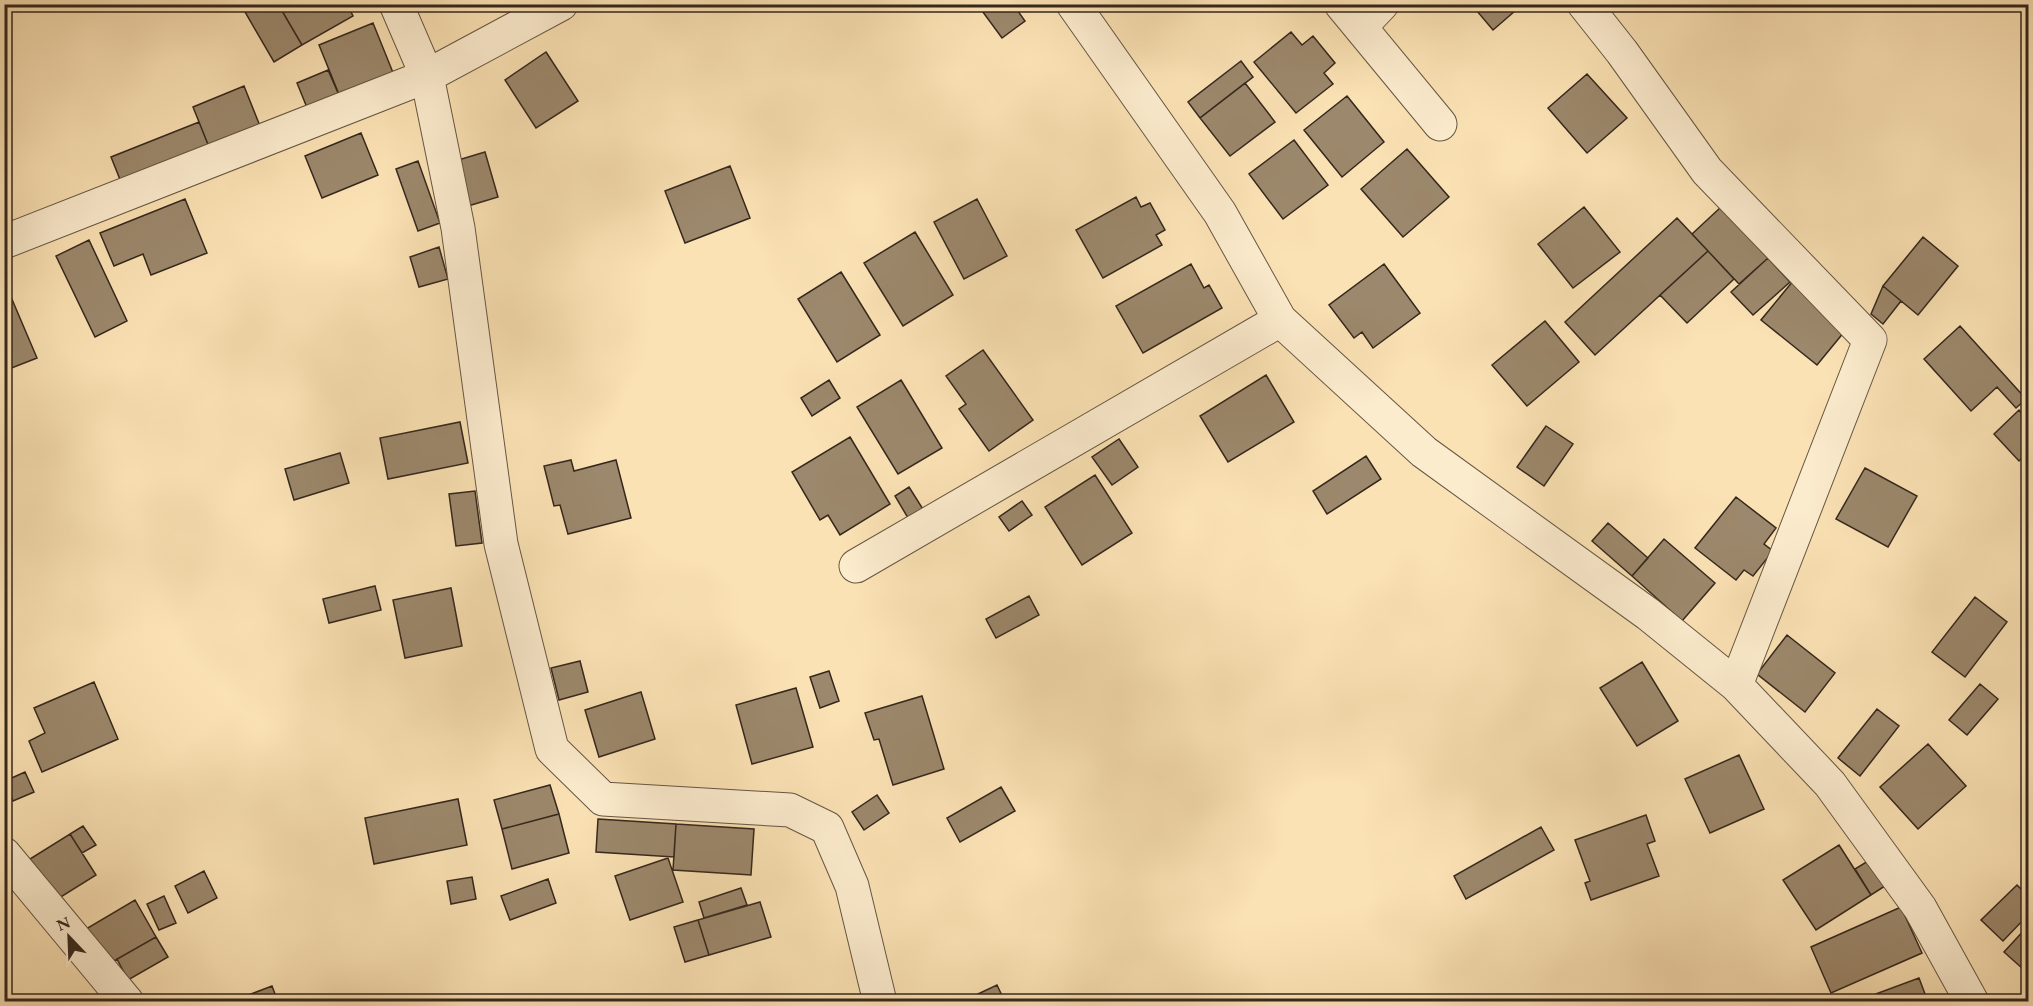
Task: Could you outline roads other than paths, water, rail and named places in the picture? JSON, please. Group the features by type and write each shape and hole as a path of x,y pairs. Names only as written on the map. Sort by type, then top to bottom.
{"street":[{"path":"396,4 427,76 458,228 501,544 552,749 603,800 790,810 827,828 852,886 880,1002"},
{"path":"4,242 427,76 561,4"},
{"path":"1073,4 1221,213 1280,320 1425,452 1648,614 1736,685 1830,784 1920,908 1972,1002"},
{"path":"1584,4 1622,52 1707,171 1870,340 1736,685"},
{"path":"1361,12 1440,124"},
{"path":"856,566 1280,320"},
{"path":"4,854 127,1002"}]}
